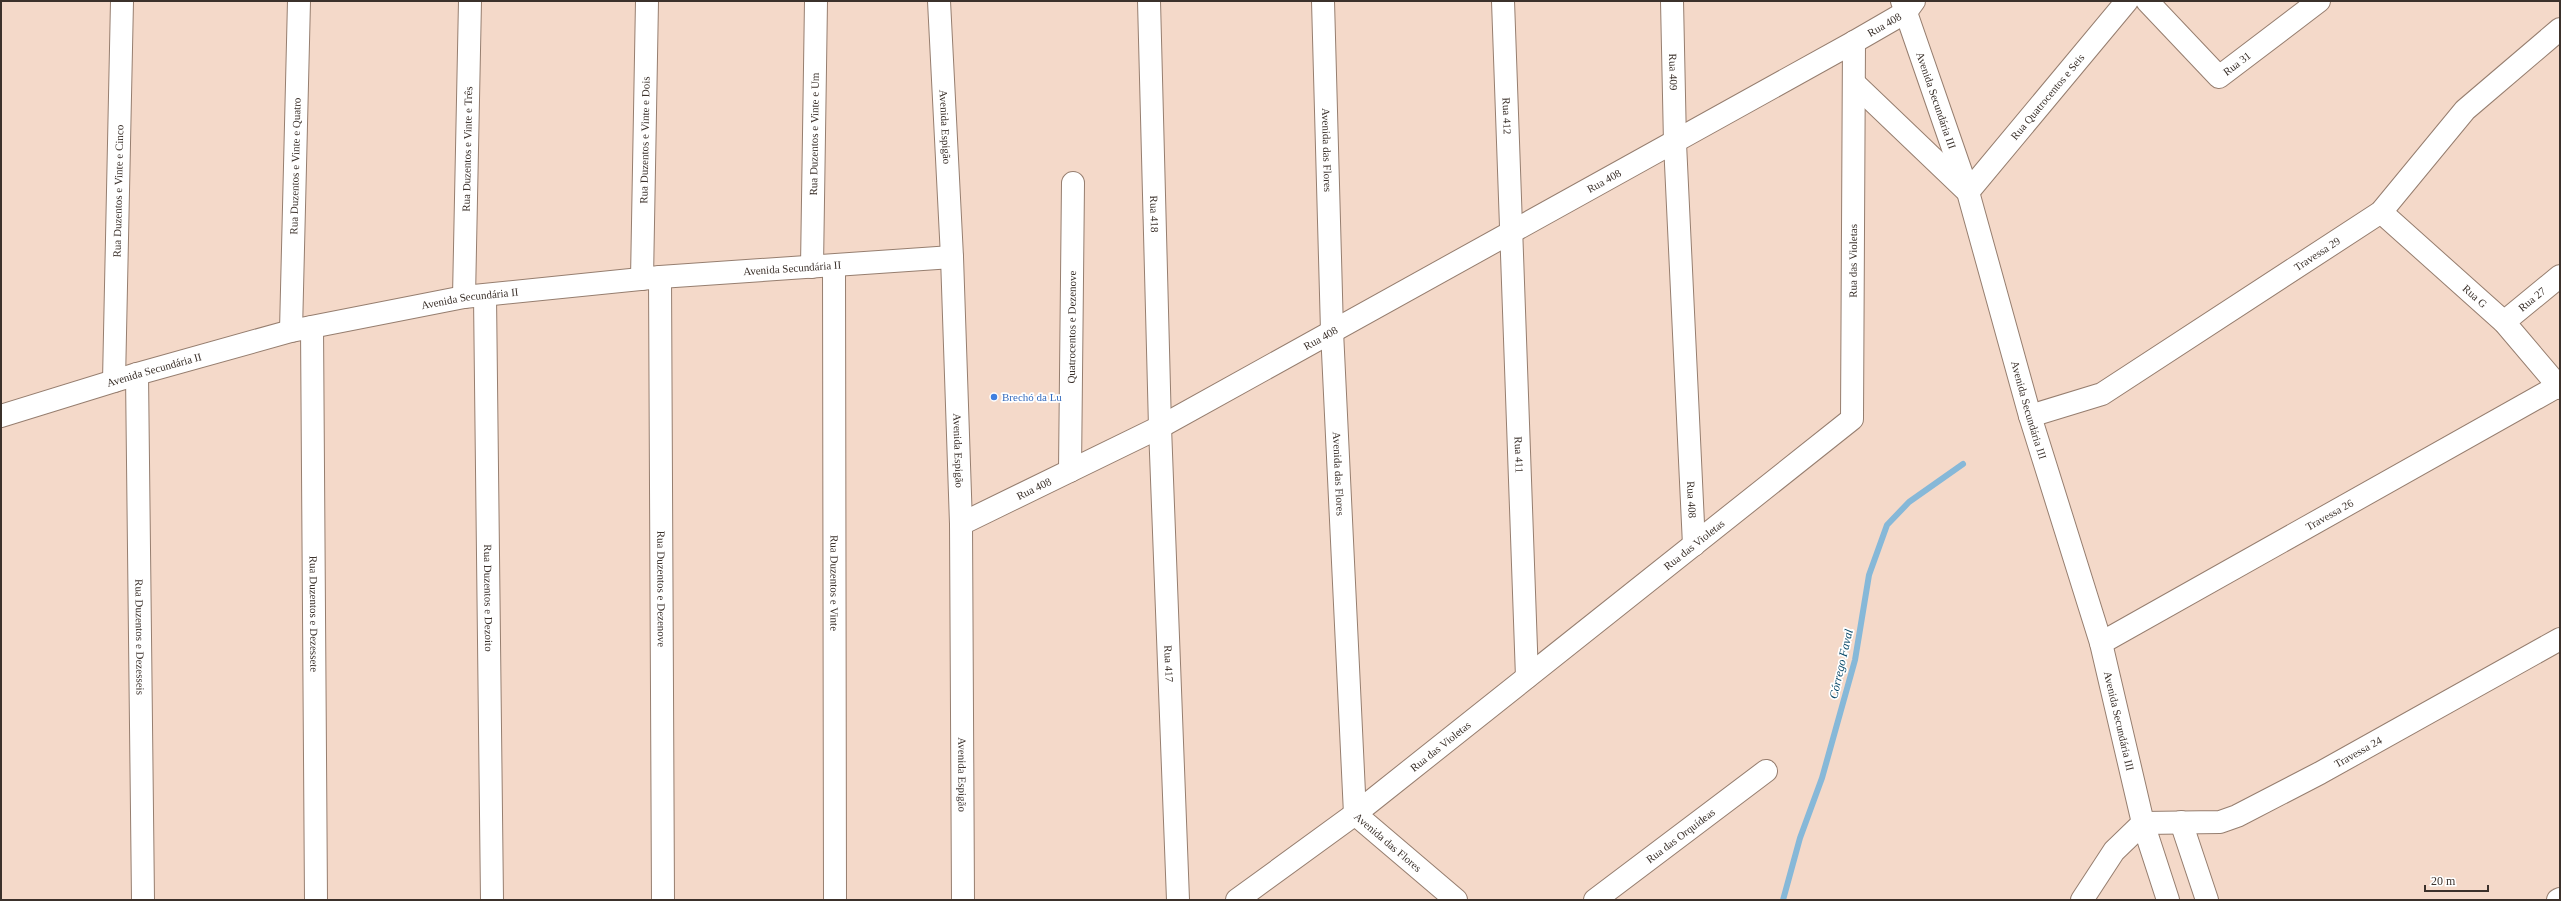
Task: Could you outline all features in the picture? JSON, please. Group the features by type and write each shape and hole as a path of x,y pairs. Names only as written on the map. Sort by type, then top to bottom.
{"street":[{"name":"Rua Duzentos e Vinte e Cinco","path":"114,381 122,1"},
{"name":"Rua Duzentos e Vinte e Quatro","path":"291,331 298,1"},
{"name":"Rua Duzentos e Vinte e Três","path":"470,1 474,297"},
{"name":"Rua Duzentos e Vinte e Dois","path":"647,1 651,278"},
{"name":"Rua Duzentos e Vinte e Um","path":"812,267 816,1"},
{"name":"Avenida Espigão","path":"939,1 952,257 962,524 962,900"},
{"name":"Rua 418","path":"1149,1 1160,427"},
{"name":"Avenida das Flores","path":"1323,1 1332,331 1356,814 1456,900"},
{"name":"Rua 412","path":"1502,1 1512,232"},
{"name":"Rua 409","path":"1672,1 1675,143"},
{"name":"Rua Quatrocentos e Seis","path":"1968,192 2127,1"},
{"name":"Rua 31","path":"2147,1 2219,77 2319,1"},
{"name":"Rua 408","path":"962,524 1160,427 1675,143 1854,42 1907,5"},
{"name":"Avenida Secundária III","path":"1907,5 1968,192 2030,416 2101,643 2143,823 2168,900"},
{"name":"Travessa 29","path":"2030,416 2102,394 2381,212 2465,110 2560,29"},
{"name":"Rua das Violetas","path":"1237,900 1356,814 1852,419 1854,42"},
{"path":"1854,83 1968,192"},
{"name":"Rua 408","path":"1675,143 1694,545"},
{"name":"Quatrocentos e Dezenove","path":"1070,471 1073,183"},
{"name":"Rua G","path":"2381,212 2504,322 2559,387"},
{"name":"Rua 411","path":"1512,232 1527,677"},
{"name":"Avenida Secundária II","path":"1,416 137,374 291,331 474,297 651,278 952,257"},
{"name":"Rua Duzentos e Vinte","path":"834,266 835,900"},
{"name":"Rua 27","path":"2504,322 2560,276"},
{"name":"Rua Duzentos e Dezenove","path":"651,278 663,900"},
{"name":"Rua Duzentos e Dezoito","path":"474,297 492,900"},
{"name":"Rua Duzentos e Dezessete","path":"312,327 316,900"},
{"name":"Rua Duzentos e Dezesseis","path":"137,374 143,900"},
{"name":"Travessa 26","path":"2101,643 2559,387"},
{"name":"Rua 417","path":"1160,427 1178,900"},
{"name":"Travessa 24","path":"2143,823 2220,822 2237,816 2320,773 2560,639"},
{"name":"Rua das Orquídeas","path":"1595,900 1766,771"},
{"path":"2181,822 2207,900"},
{"path":"2082,900 2114,851 2143,823"}],"waterway":[{"name":"Córrego Faval","path":"1783,900 1800,838 1822,778 1855,660 1869,575 1887,525 1909,502 1963,464"}],"place":[{"name":"Brechó da Lu","path":"994,397"}]}
